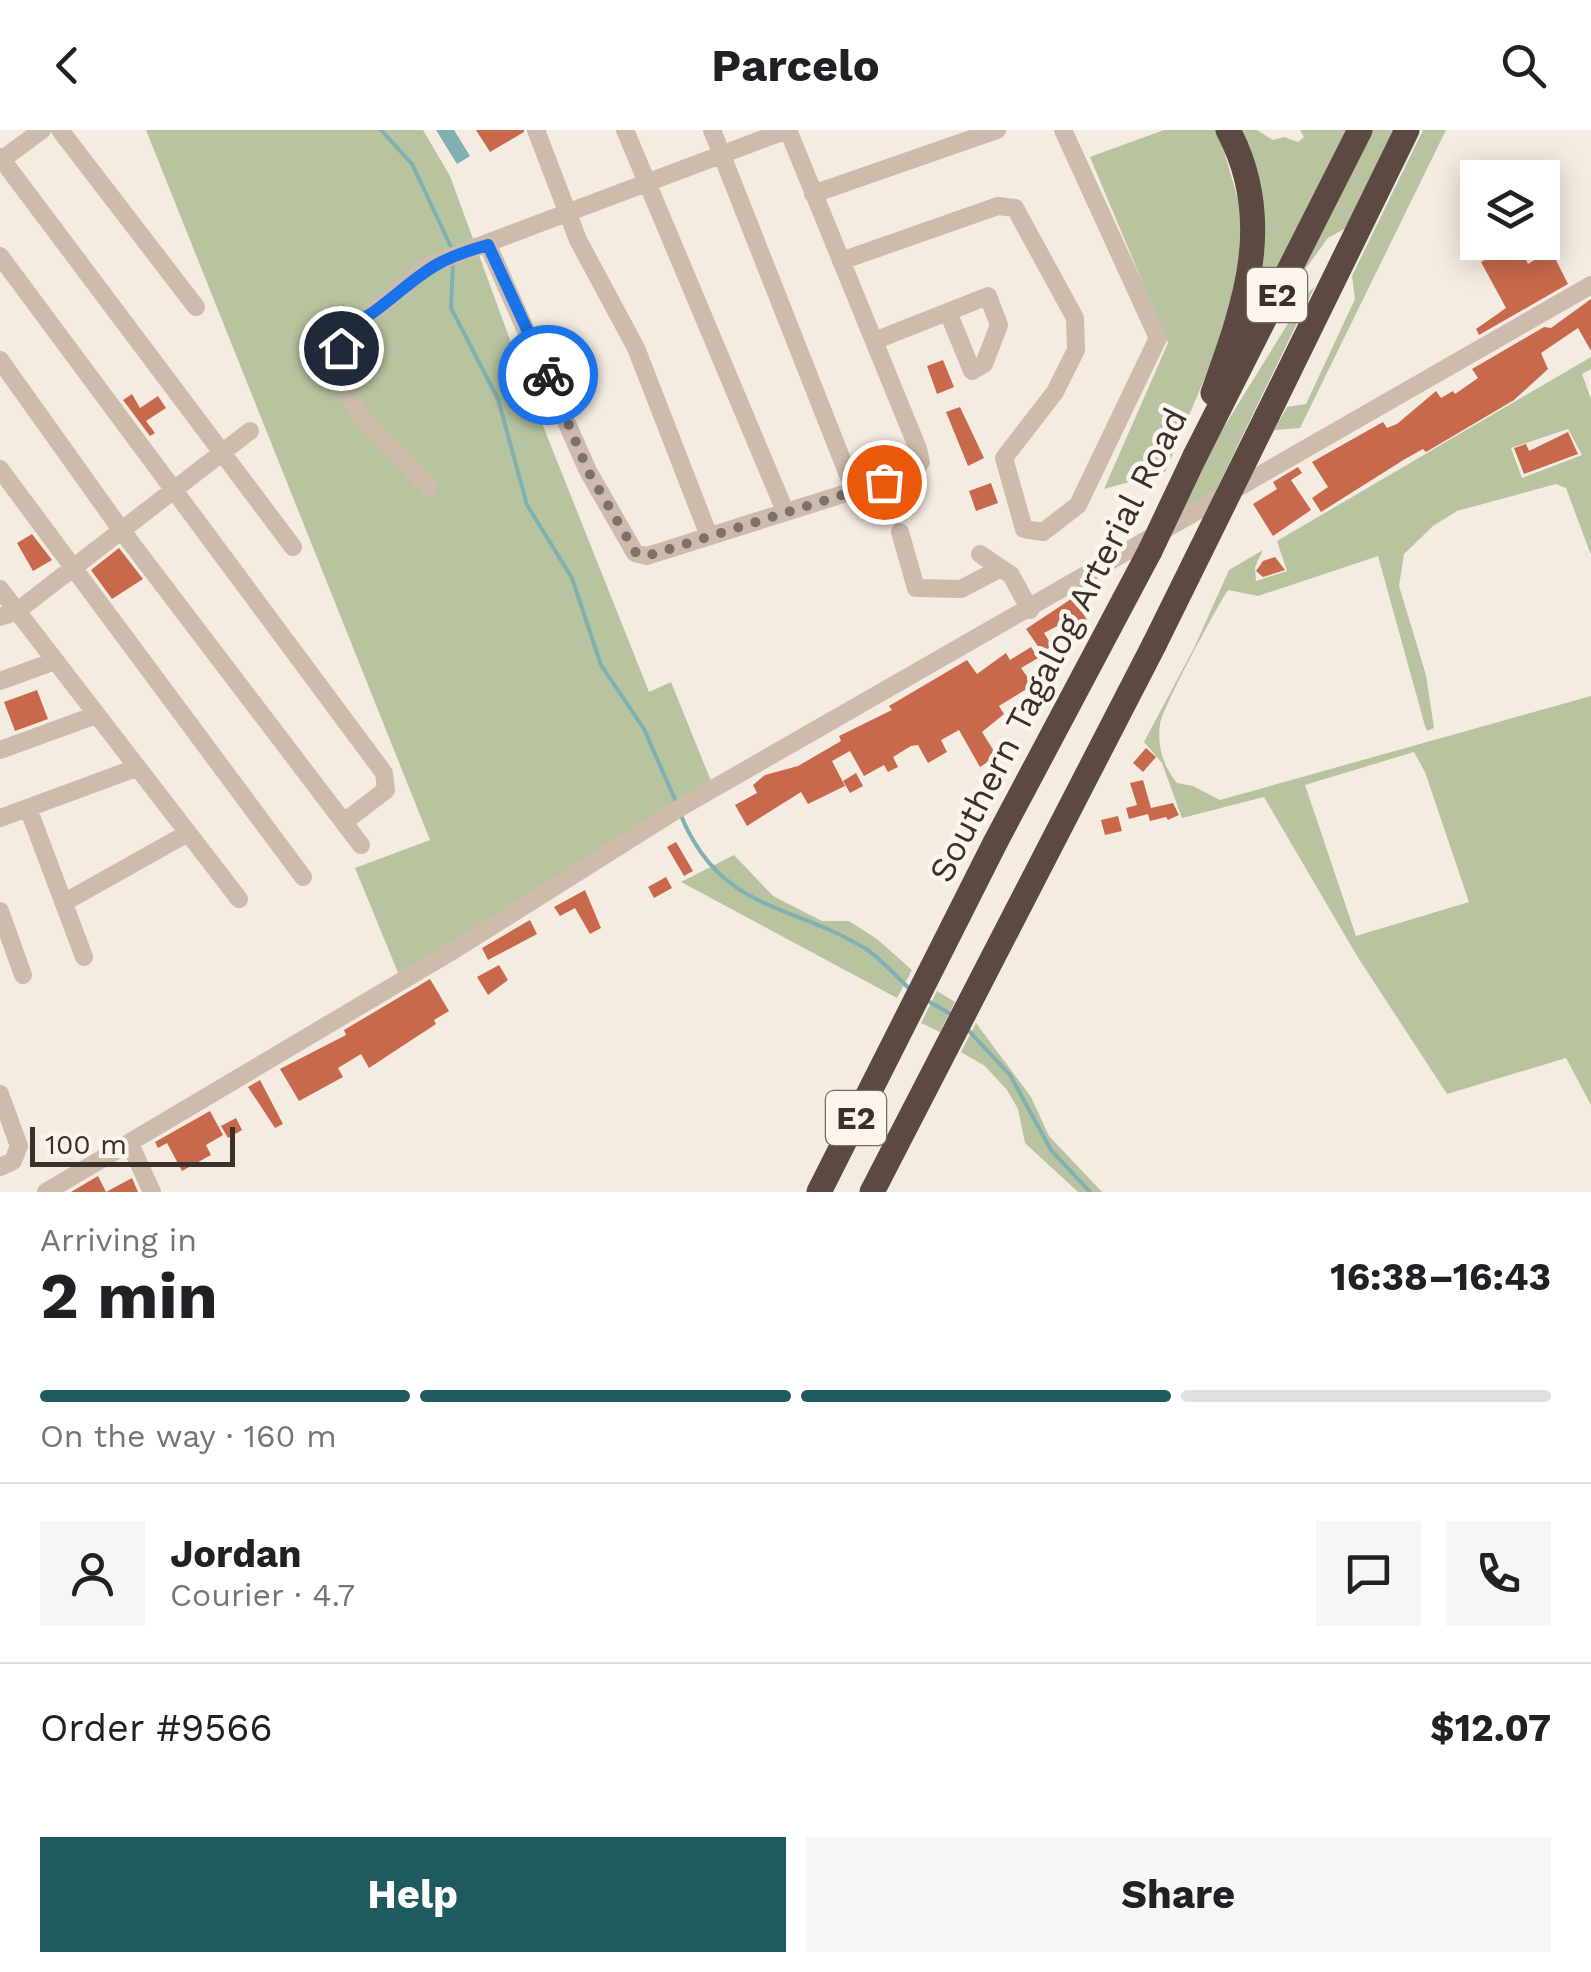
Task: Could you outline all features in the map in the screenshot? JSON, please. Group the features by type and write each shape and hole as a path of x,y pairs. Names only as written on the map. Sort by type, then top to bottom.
{"highway":[{"path":"1190,460 1228,348 1254,251 1251,186 1228,130"},
{"name":"Southern Tagalog Arterial Road","path":"819,1192 1150,551 1190,460 1360,130"},
{"name":"E2","path":"872,1192 1154,644 1407,130"}],"street":[{"path":"42,130 1,159 293,547"},
{"path":"60,130 196,307"},
{"path":"536,130 567,214 636,348 710,536"},
{"path":"625,130 714,334 785,511"},
{"path":"712,130 854,490"},
{"path":"429,487 359,414 341,382 344,332 356,318 373,312 430,266 787,130 921,462 913,472 647,556 636,553 588,471 488,245"},
{"path":"813,194 997,130"},
{"path":"841,261 998,206 1015,208 1075,318 1079,335 1055,392 1004,458 1024,529 1043,532 1078,505 1158,338 1062,130"},
{"path":"0,256 384,772 386,790 344,822"},
{"path":"46,1192 677,810 1591,285"},
{"path":"874,341 948,312"},
{"path":"0,360 122,531 361,846"},
{"path":"8,615 174,493 250,431"},
{"path":"0,469 304,877"},
{"path":"900,532 916,588 961,589 1002,568"},
{"path":"980,554 1002,568 1018,585 1030,610"},
{"path":"0,589 8,615 55,661 239,899"},
{"path":"0,681 55,661"},
{"path":"0,750 96,715"},
{"path":"0,818 136,768"},
{"path":"28,808 84,957"},
{"path":"65,902 188,833"},
{"path":"0,911 23,975"},
{"path":"0,1097 19,1154 0,1167"},
{"path":"130,1144 152,1192"}],"green space":[{"path":"146,130 423,130 450,176 524,378 649,692 671,682 713,786 399,975 355,868 430,840"},
{"path":"1164,130 1218,130 1245,224 1226,328 1165,472 1104,489 1168,343 1090,157"},
{"path":"1236,130 1257,130 1273,140 1284,137 1298,142 1304,137 1300,130 1347,130 1247,330 1252,295"},
{"path":"1370,130 1396,130 1346,228 1328,238 1293,286"},
{"path":"1423,130 1446,130 1300,428 1274,430 1287,407 1306,404 1355,299 1352,276"},
{"path":"1315,286 1210,503 1177,519 1211,448 1303,299"},
{"path":"1591,357 1591,369 1582,374 1591,399 1591,555 1566,488 1556,484 1457,511 1433,526 1404,554 1399,586 1426,675 1434,728 1427,731 1425,726 1378,556 1258,596 1228,590 1170,698 1160,724 1159,740 1168,770 1177,783 1193,786 1220,800 1591,696 1591,1105 1566,1058 1447,1094 1357,956 1264,797 1182,818 1162,763 1144,742 1194,648 1229,570 1263,550 1255,567 1256,581 1287,571 1277,541","holes":["1568,429 1582,455 1522,478 1511,448","1414,752 1425,772 1469,902 1356,936 1305,785"]},
{"path":"734,855 773,896 822,921 849,921 877,939 912,970 897,998 681,882"},
{"path":"937,991 955,1002 940,1032 921,1023"},
{"path":"976,1023 1031,1097 1049,1136 1102,1192 1078,1192 1025,1143 1018,1109 1007,1090 985,1066 961,1052"}],"water":[{"path":"436,130 454,130 470,156 457,164"}],"building":[{"path":"476,130 524,130 524,132 490,152"},
{"path":"1526,260 1528,264 1535,260 1556,260 1568,284 1479,335 1476,329 1506,308 1481,262"},
{"path":"1591,299 1591,351 1578,328 1541,353 1548,369 1514,400 1426,452 1423,449 1405,459 1321,512 1312,498 1328,487 1312,462 1383,422 1387,428 1397,424 1436,391 1441,398 1453,391 1455,394 1478,378 1472,369 1544,327 1551,328"},
{"path":"943,360 954,387 937,394 927,366"},
{"path":"132,394 140,408 158,396 166,408 146,421 155,433 150,436 123,400"},
{"path":"960,407 984,458 968,466 946,412"},
{"path":"1568,432 1578,454 1524,474 1514,448 1526,444 1529,451"},
{"path":"1298,467 1302,473 1291,480 1311,510 1273,536 1253,504 1277,489 1273,482"},
{"path":"991,483 998,503 976,511 969,491"},
{"path":"32,534 52,560 33,571 17,543"},
{"path":"119,548 143,579 112,599 91,570"},
{"path":"1275,557 1285,570 1263,577 1256,571 1263,561"},
{"path":"1074,597 1089,624 1072,635 1063,623 1044,633 1052,646 1042,652 1026,629"},
{"path":"1031,647 1038,658 1021,668 1033,685 999,706 1004,714 982,732 997,756 980,767 959,730 941,740 947,752 928,763 918,745 911,746 893,757 898,767 888,772 884,765 864,776 850,751 832,761 845,786 808,804 801,792 747,826 735,805 757,793 753,785 765,775 798,766 841,741 839,736 892,710 889,706 967,660 977,674 1006,653 1010,660"},
{"path":"37,690 48,719 15,731 4,702"},
{"path":"1146,748 1156,757 1143,772 1133,763"},
{"path":"856,773 863,786 850,793 843,781"},
{"path":"1143,780 1151,808 1173,803 1179,815 1168,820 1166,817 1150,821 1148,814 1129,819 1126,808 1137,805 1130,783"},
{"path":"1118,816 1122,831 1105,835 1101,820"},
{"path":"676,842 693,871 684,876 667,847"},
{"path":"666,877 672,888 654,898 648,887"},
{"path":"585,890 601,928 590,934 575,908 560,916 554,907"},
{"path":"530,920 537,934 488,960 482,948"},
{"path":"499,965 508,980 488,995 477,977"},
{"path":"430,979 449,1011 434,1020 436,1024 369,1068 361,1054 338,1068 343,1077 299,1101 280,1069 346,1035 344,1030"},
{"path":"260,1080 283,1124 275,1128 248,1087"},
{"path":"210,1111 223,1135 206,1145 211,1155 182,1171 167,1143 158,1148 155,1142"},
{"path":"236,1118 242,1130 228,1138 221,1126"},
{"path":"98,1176 106,1192 71,1192"},
{"path":"132,1178 138,1192 106,1192"}],"waterway":[{"path":"381,130 412,164 452,249"},
{"path":"453,264 451,308 498,399 527,505 572,578 601,665 644,729 677,804"},
{"path":"680,813 696,845 715,870 736,887 866,949 911,990"},
{"path":"928,1001 954,1016"},
{"path":"968,1030 1010,1075 1051,1150 1090,1192"}],"way so far":[{"path":"548,375 588,471 636,553 647,556 884,482"}],"route":[{"path":"341,348 344,332 356,318 373,312 430,266 488,245 548,375"}]}
